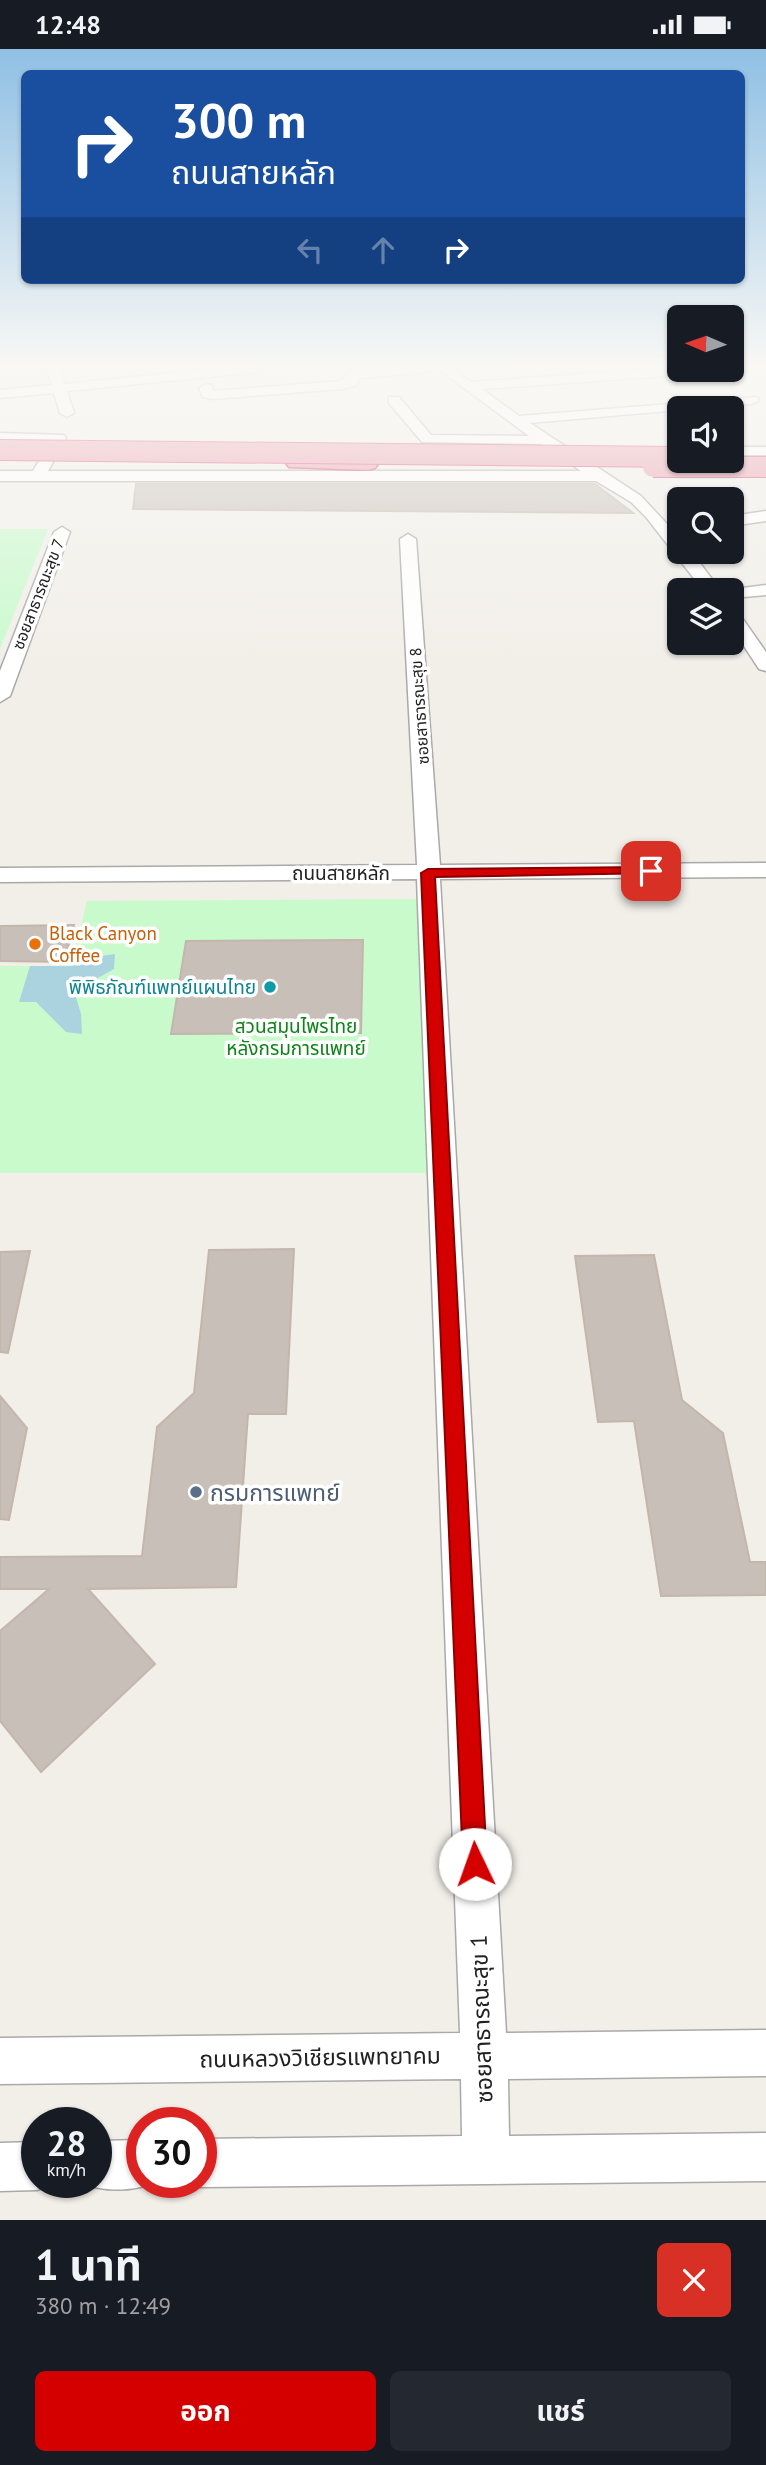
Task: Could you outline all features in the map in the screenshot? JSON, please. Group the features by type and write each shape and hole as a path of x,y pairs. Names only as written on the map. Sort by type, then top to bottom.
{"highway":[{"path":"0,470 140,469"}],"street":[{"path":"38,476 42,469"},
{"path":"589,469 667,524"},
{"path":"0,476 598,476"},
{"path":"744,519 766,516"},
{"name":"ซอยสาธารณะสุข 7","path":"0,696 62,532"},
{"name":"ซอยสาธารณะสุข 8","path":"408,539 428,873"},
{"path":"691,564 702,578"},
{"path":"744,592 766,590"},
{"path":"744,629 759,645 766,664"},
{"name":"ถนนสายหลัก","path":"0,875 766,870"},
{"name":"ซอยสาธารณะสุข 1","path":"428,873 484,2055 485,2158"},
{"name":"ถนนหลวงวิเชียรแพทยาคม","path":"0,2061 766,2053"},
{"path":"217,2163 766,2157"},
{"path":"0,2167 21,2166"}],"green space":[{"path":"0,529 48,529 0,649"},
{"name":"สวนสมุนไพรไทย หลังกรมการแพทย์","path":"422,899 436,1173 0,1173 0,966 71,966 87,901"}],"water":[{"path":"115,954 114,969 74,991 81,1014 82,1034 66,1032 36,1002 19,1002 30,966 71,966 79,959"}],"building":[{"path":"136,484 595,484 633,513 133,509"},
{"name":"Black Canyon Coffee","path":"74,925 64,962 0,961 0,926"},
{"name":"พิพิธภัณฑ์แพทย์แผนไทย","path":"363,940 361,1033 171,1034 186,941"},
{"name":"กรมการแพทย์","path":"294,1249 286,1414 248,1414 236,1587 88,1589 155,1664 41,1772 0,1721 0,1631 49,1589 0,1589 0,1557 142,1556 157,1427 194,1393 209,1250"},
{"path":"30,1251 8,1353 0,1352 0,1252"},
{"path":"654,1255 682,1400 723,1433 750,1562 766,1562 766,1595 661,1596 634,1421 598,1422 575,1256"},
{"path":"0,1396 27,1428 9,1520 0,1519"}],"place":[{"name":"Black Canyon Coffee","path":"35,944"},
{"name":"พิพิธภัณฑ์แพทย์แผนไทย","path":"270,987"},
{"name":"กรมการแพทย์","path":"196,1492"}],"route":[{"path":"475,1864 428,873 651,871"}]}
